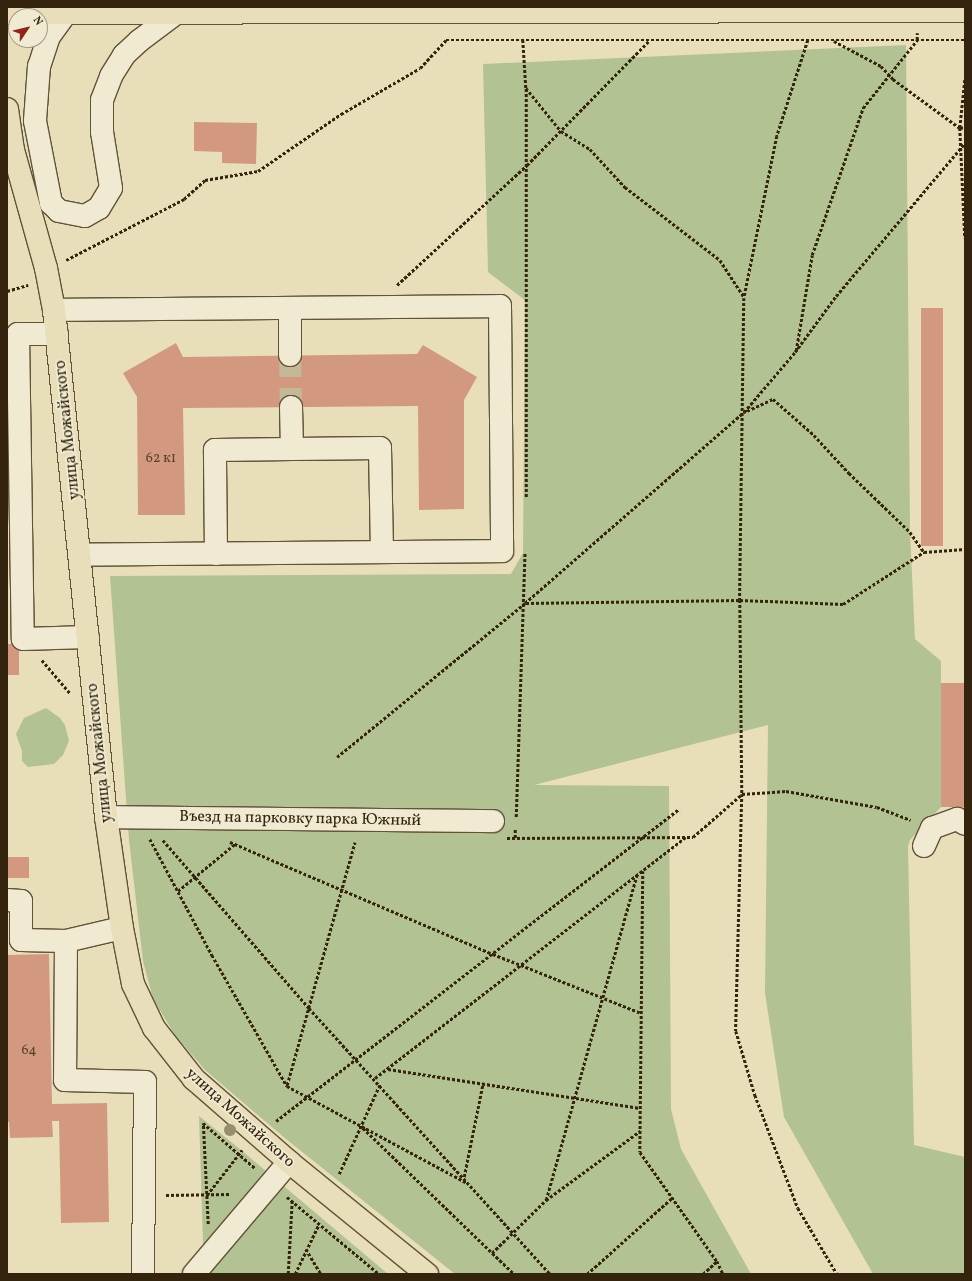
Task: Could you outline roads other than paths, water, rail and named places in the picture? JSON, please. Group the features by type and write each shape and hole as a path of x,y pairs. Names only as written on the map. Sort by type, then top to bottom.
{"main road":[{"path":"7,13 66,13 94,9 179,12 780,9 965,11"},
{"name":"улица Можайского","path":"7,109 13,150 46,268 54,310 81,555 106,817 122,928 133,984 146,1014 163,1042 205,1090 289,1162 427,1274"}],"lane":[{"path":"66,13 48,36 39,66 35,121 51,203 59,211 85,216 99,208 111,188 102,132 102,100 111,76 124,55 139,41 179,12"},
{"path":"54,310 500,306 502,551 81,555"},
{"path":"290,308 290,356"},
{"path":"57,334 12,334 15,639 88,637"},
{"path":"291,407 292,449"},
{"path":"216,554 214,450 292,449 380,448 382,552"},
{"name":"Въезд на парковку парка Южный","path":"106,817 493,821"},
{"path":"928,837 957,820 965,824"},
{"path":"7,900 21,900 21,940 66,941 122,928"},
{"path":"66,941 65,1080 145,1082 143,1274"},
{"path":"194,1274 289,1162"}],"tunnel":[{"path":"290,355 291,407"}]}
